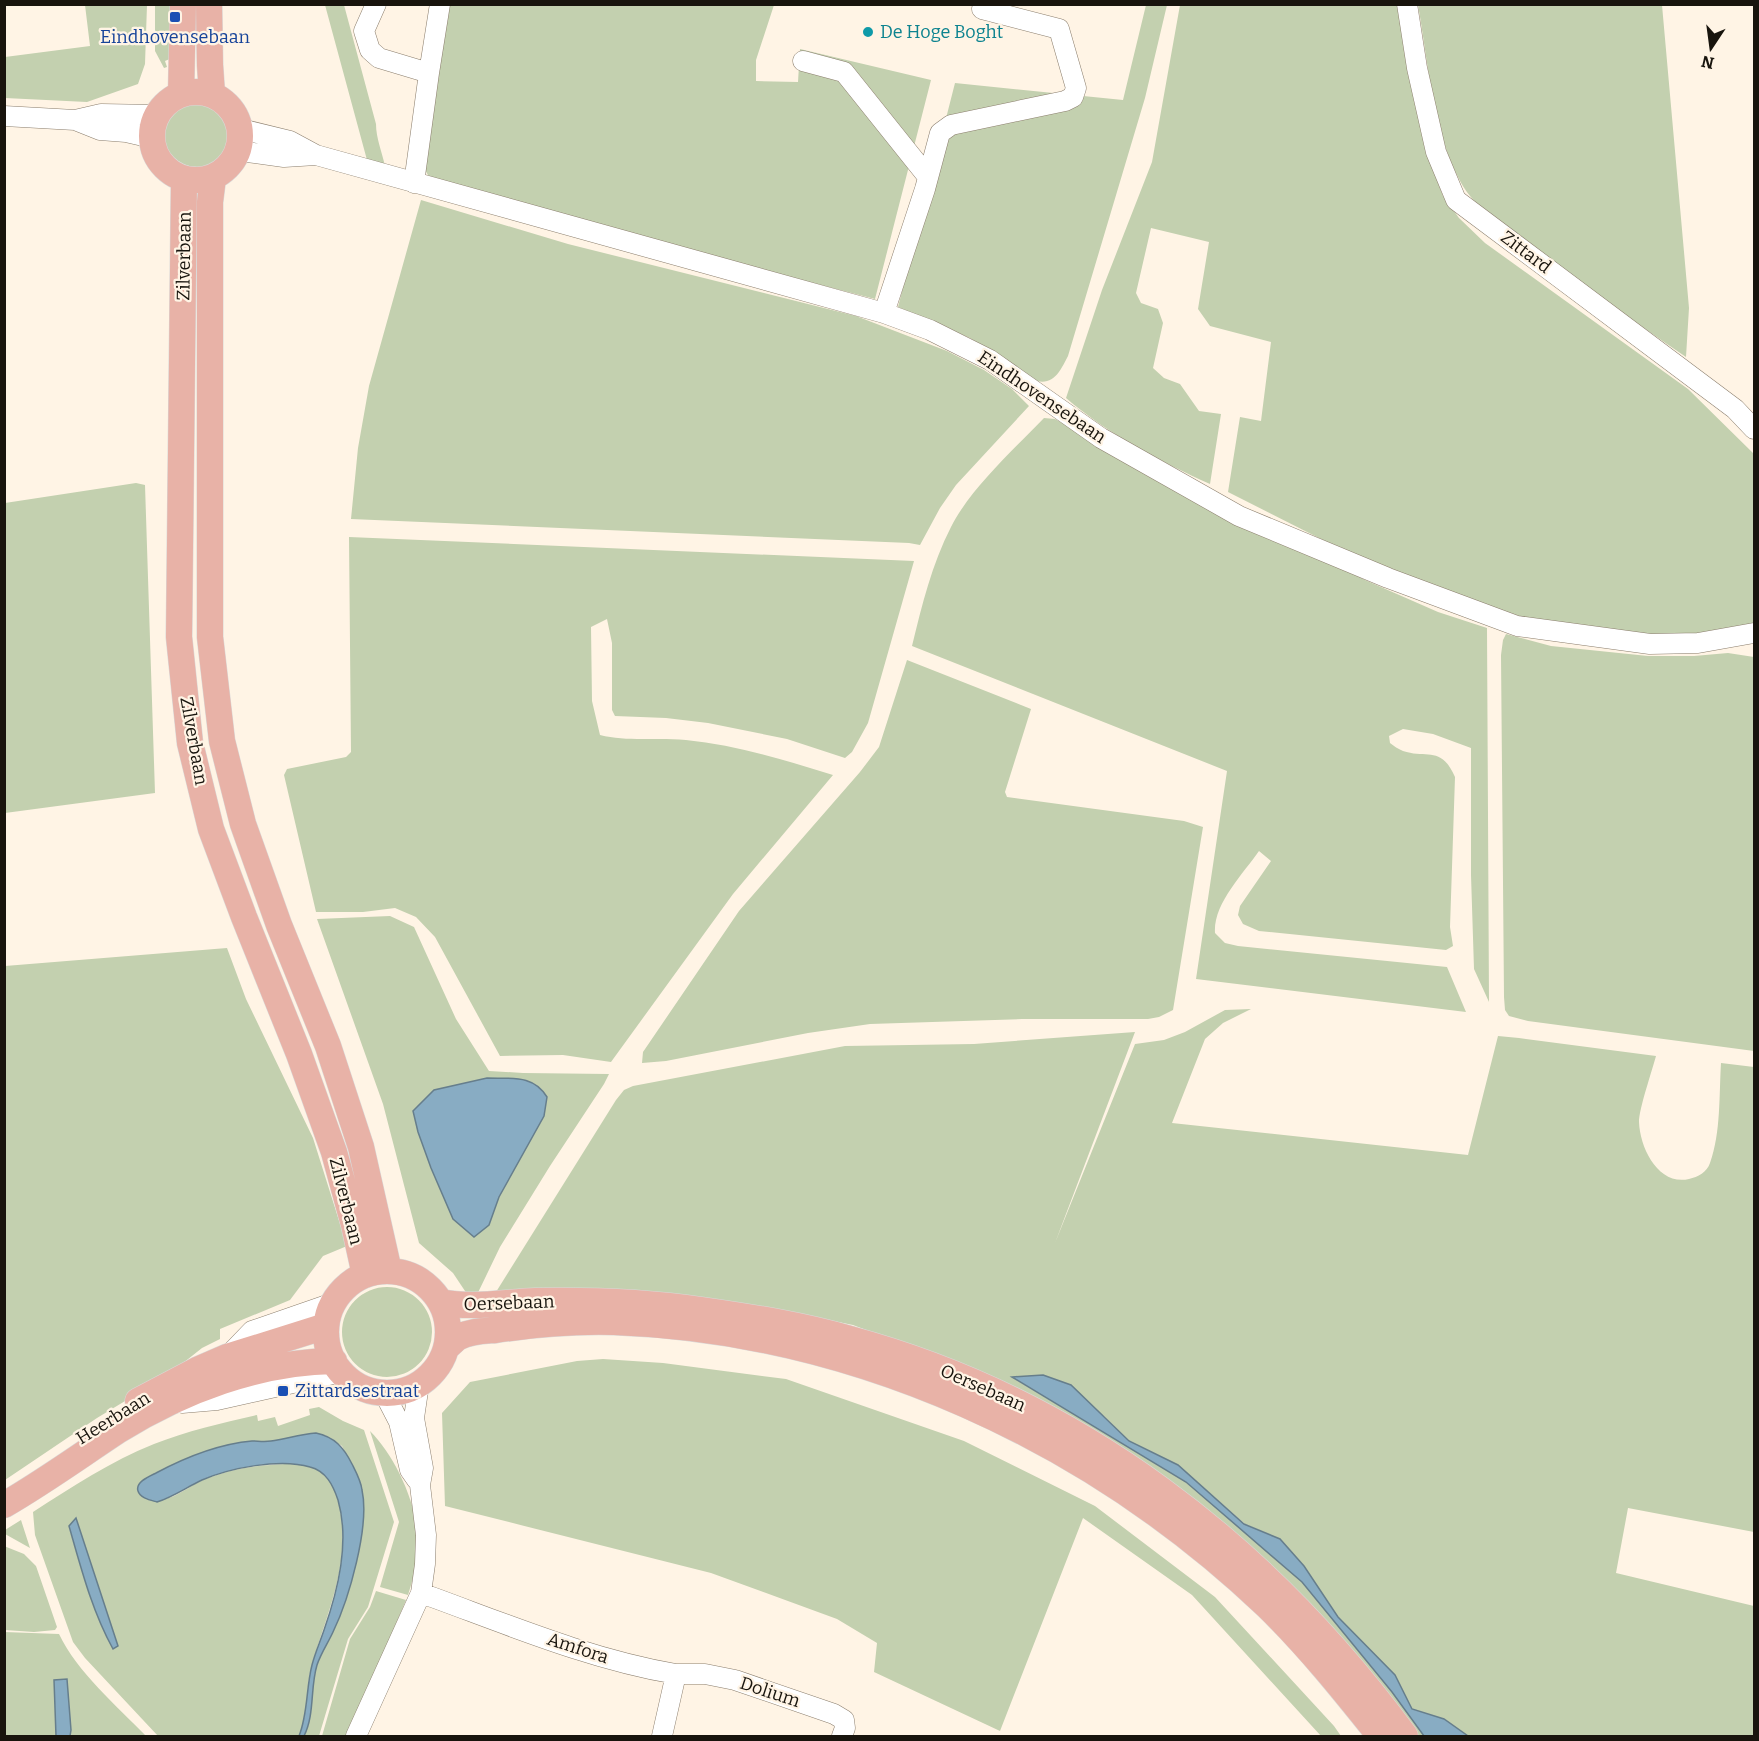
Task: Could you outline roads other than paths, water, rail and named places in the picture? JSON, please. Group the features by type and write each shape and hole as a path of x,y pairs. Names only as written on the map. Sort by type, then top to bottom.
{"main road":[{"path":"181,94 183,4"},
{"path":"209,4 212,94"},
{"path":"202,92 212,94 226,102 236,115 240,140 229,167 213,178 198,181 184,180 171,174 154,152 154,127 167,103 181,94 202,92"},
{"name":"Zilverbaan","path":"213,178 209,212 210,637 222,741 243,824 279,925 328,1046 361,1148 377,1273"},
{"name":"Zilverbaan","path":"184,180 179,637 190,743 211,829 299,1053 334,1152 354,1225 377,1273"},
{"path":"377,1273 408,1274 432,1290 441,1302 448,1322 447,1347 438,1366 419,1384 400,1391 384,1393 364,1388 338,1366 328,1345 330,1315 343,1290 377,1273"},
{"name":"Oersebaan","path":"441,1302 452,1305 483,1305 567,1301 700,1310 849,1338 905,1356 989,1389 1093,1443 1155,1485 1212,1529 1260,1571 1307,1617 1372,1692 1405,1737"},
{"name":"Heerbaan","path":"4,1489 144,1397 196,1370 330,1315"},
{"name":"Oersebaan","path":"447,1347 458,1338 474,1332 531,1325 593,1322 658,1324 728,1333 807,1350 879,1372 964,1404 1028,1433 1087,1467 1146,1505 1201,1548 1269,1609 1332,1675 1380,1737"},
{"name":"Heerbaan","path":"4,1505 121,1429 167,1404 204,1389 270,1368 306,1361 338,1366"}],"street":[{"path":"376,4 364,31 370,50 379,58 429,73"},
{"path":"414,183 440,4"},
{"name":"Zittard","path":"1407,4 1417,68 1436,152 1456,200 1735,409 1755,429"},
{"path":"884,313 940,133 951,125 1065,101 1073,97 1076,88 1059,29 982,9"},
{"path":"804,61 844,72 928,177"},
{"path":"4,116 75,120 101,114 154,127"},
{"name":"Eindhovensebaan","path":"240,140 284,157 316,155 884,313 930,330 990,360 1101,438 1239,516 1388,578 1517,626 1650,644 1698,643 1755,633"},
{"path":"357,1737 421,1593 426,1534 420,1485 423,1468 414,1418 419,1384"},
{"path":"384,1393 399,1422 410,1470 420,1485"},
{"name":"Amfora","path":"421,1593 640,1668 676,1674"},
{"path":"662,1737 676,1674"},
{"name":"Dolium","path":"676,1674 705,1674 735,1680 834,1714 844,1720 845,1728 842,1737"}],"water":[{"path":"487,1078 513,1078 528,1081 535,1084 547,1097 544,1116 499,1197 489,1225 474,1237 453,1219 431,1168 413,1111 434,1090"},
{"path":"1043,1375 1071,1385 1129,1441 1178,1465 1244,1524 1280,1539 1304,1566 1338,1617 1395,1675 1412,1709 1444,1719 1468,1736 1424,1736 1392,1692 1302,1582 1186,1482 1012,1377"},
{"path":"316,1433 329,1437 338,1444 352,1464 361,1487 364,1505 363,1523 361,1542 345,1601 317,1665 310,1719 304,1736 299,1736 304,1719 312,1665 334,1599 341,1566 343,1532 338,1500 331,1484 325,1475 310,1467 298,1464 270,1464 226,1472 202,1480 157,1502 143,1497 138,1488 141,1482 150,1476 215,1448"},
{"path":"76,1518 118,1646 113,1649 93,1604 69,1526"},
{"path":"67,1679 70,1736 56,1736 54,1680"}],"place":[{"name":"Eindhovensebaan","path":"175,17"},
{"name":"De Hoge Boght","path":"868,32"},
{"name":"Zittardsestraat","path":"283,1391"}]}
